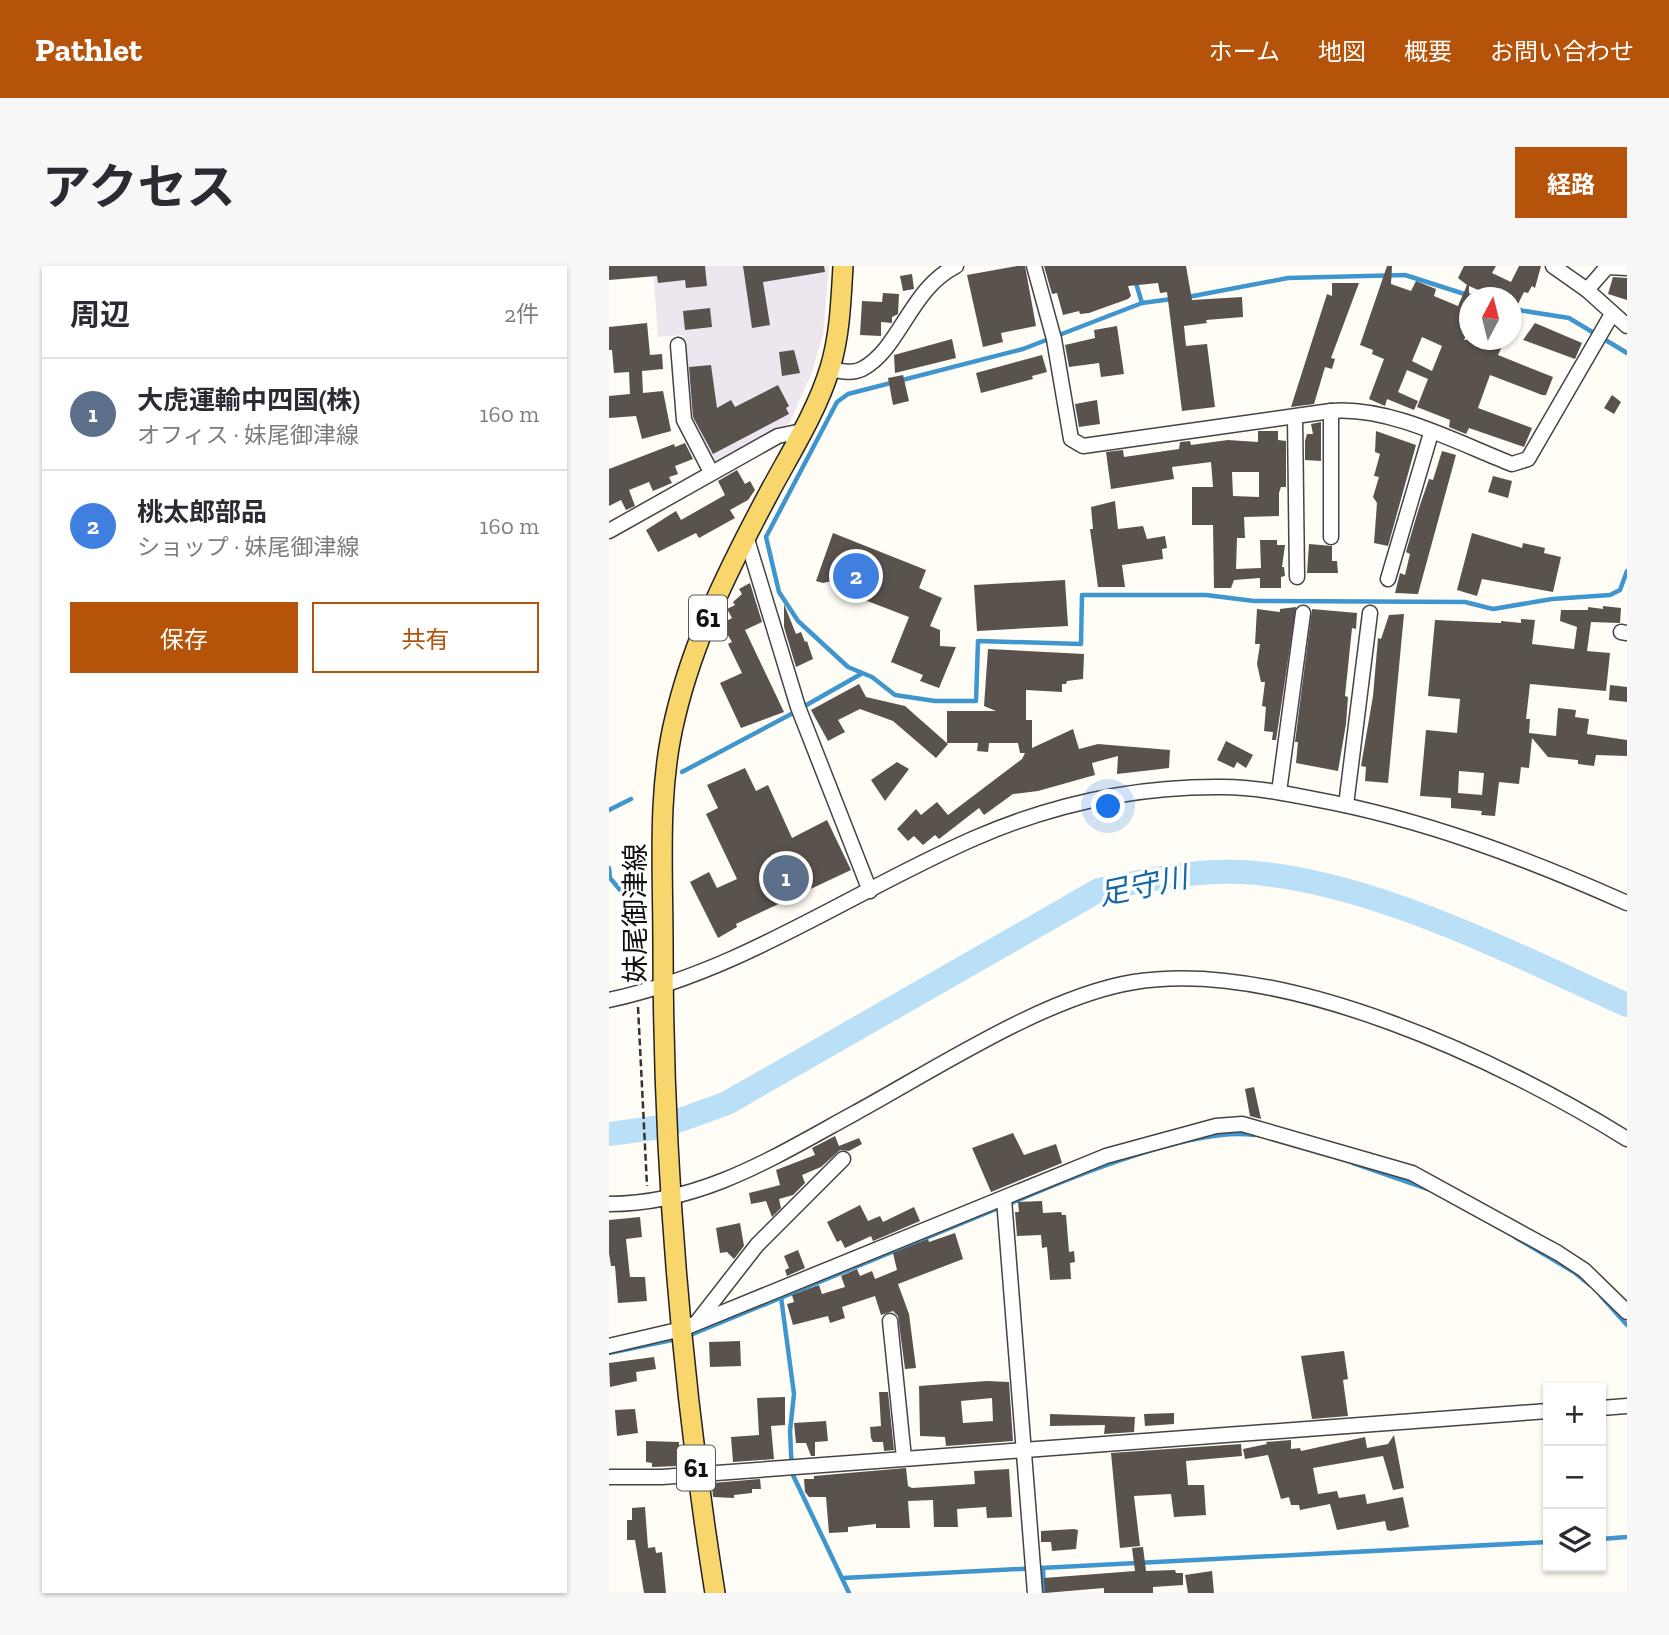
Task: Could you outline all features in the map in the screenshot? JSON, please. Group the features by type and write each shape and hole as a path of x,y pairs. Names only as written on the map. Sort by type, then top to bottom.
{"main road":[{"name":"妹尾御津線","path":"715,1593 696,1472 672,1191 663,989 665,785 674,722 684,682 718,589 802,431 830,369 839,327 843,266"}],"street":[{"path":"830,369 860,370 878,357 923,290 956,266"},
{"path":"1034,266 1052,334 1071,439 1083,446 1205,426 1295,418 1350,409 1379,413 1512,464 1528,459 1612,314"},
{"path":"1553,266 1587,289 1627,326"},
{"path":"1587,289 1607,266 1627,268"},
{"path":"678,345 684,420 711,472"},
{"path":"1331,411 1331,537"},
{"path":"1295,418 1297,577"},
{"path":"609,531 778,436 802,431"},
{"path":"1388,579 1431,433"},
{"path":"746,536 799,710 870,891"},
{"path":"1279,792 1303,613"},
{"path":"1346,805 1370,613"},
{"path":"609,1000 663,989 975,838 1043,813 1105,796 1164,789 1224,786 1279,792 1346,805 1442,831 1550,869 1627,902"},
{"path":"609,1204 672,1191 753,1169 999,1035 1067,1001 1133,982 1186,978 1227,979 1361,1013 1501,1069 1576,1107 1627,1139"},
{"path":"609,1346 686,1332 1005,1203 1106,1156 1216,1126 1242,1124 1412,1173 1584,1270 1627,1312"},
{"path":"686,1332 757,1245 843,1159"},
{"path":"1005,1203 1035,1593"},
{"path":"890,1321 904,1458"},
{"path":"1606,1408 1627,1406"},
{"path":"609,1477 663,1476 1543,1411"}],"path":[{"path":"638,1000 648,1196"}],"shaded area":[{"path":"653,266 829,266 823,335 812,372 789,424 719,463 710,460 693,430 683,335 658,337"}],"building":[{"path":"609,266 705,266 707,286 686,288 685,280 658,283 657,276 609,280"},
{"path":"743,266 824,266 825,272 763,282 770,325 752,328"},
{"path":"1025,266 1036,326 1001,333 1003,342 983,347 967,275"},
{"path":"1044,266 1186,266 1192,300 1242,297 1243,317 1206,320 1207,323 1184,326 1186,346 1207,344 1215,407 1182,411 1167,292 1160,293 1158,283 1128,286 1131,296 1128,299 1089,313 1080,314 1079,311 1063,315 1057,293 1052,294"},
{"path":"1387,266 1392,266 1391,284 1411,291 1416,281 1436,289 1434,296 1458,306 1459,304 1459,350 1500,350 1498,355 1553,377 1546,395 1542,395 1490,375 1478,408 1532,428 1524,447 1469,428 1466,434 1449,427 1450,420 1417,407 1428,379 1407,370 1398,392 1418,401 1414,410 1387,399 1385,406 1369,399 1384,359 1372,354 1373,350 1360,345","holes":["1422,337 1442,346 1432,371 1412,361"]},
{"path":"1464,266 1496,266 1492,273 1511,282 1519,266 1541,266 1535,288 1532,286 1528,293 1524,292 1522,296 1522,287 1466,287 1458,278"},
{"path":"912,274 914,289 903,291 900,276"},
{"path":"1613,277 1627,278 1627,300 1608,294"},
{"path":"1332,283 1359,283 1331,358 1335,359 1332,369 1325,367 1314,404 1291,407 1327,294 1332,296"},
{"path":"883,293 899,294 898,314 892,317 892,323 881,322 881,336 860,335 862,301 882,302"},
{"path":"710,308 712,327 685,330 683,311"},
{"path":"647,323 650,355 662,354 663,369 642,371 643,393 663,391 671,431 642,439 636,416 609,418 609,396 630,394 629,372 614,373 612,350 609,350 609,327"},
{"path":"1535,323 1582,343 1575,359 1523,340"},
{"path":"1117,326 1124,374 1101,377 1099,363 1069,367 1065,345 1095,338 1094,330"},
{"path":"952,339 956,358 895,373 894,355"},
{"path":"794,350 800,373 782,376 779,352"},
{"path":"1042,355 1047,372 1032,376 1033,379 981,393 976,373"},
{"path":"711,365 717,408 731,400 735,407 778,385 789,406 786,408 789,414 713,454 693,417 689,367"},
{"path":"903,375 909,401 893,405 888,378"},
{"path":"1612,395 1621,402 1614,414 1604,408"},
{"path":"1097,400 1100,424 1079,427 1075,404"},
{"path":"1321,422 1321,461 1305,460 1307,434 1313,434 1311,424"},
{"path":"1258,431 1278,431 1278,440 1286,441 1286,487 1281,487 1279,493 1279,516 1244,517 1245,538 1237,538 1236,569 1261,568 1260,540 1277,540 1277,545 1285,545 1282,567 1285,576 1281,577 1281,588 1260,588 1260,578 1234,580 1231,588 1214,588 1213,525 1192,525 1192,487 1213,487 1211,462 1172,467 1174,479 1111,489 1106,452 1123,450 1124,457 1179,449 1180,442 1190,441 1191,445 1228,440 1258,442","holes":["1232,472 1259,472 1259,497 1233,496"]},
{"path":"1376,431 1416,445 1388,546 1374,543 1377,503 1373,497 1379,477 1374,476 1380,454 1375,452"},
{"path":"685,443 693,459 675,466 678,474 669,477 672,483 653,491 649,482 629,490 635,506 626,510 621,500 609,506 609,469 674,444 675,447"},
{"path":"1442,451 1456,455 1418,594 1395,593 1400,573 1405,575 1410,554 1406,552 1419,508 1429,479 1433,480"},
{"path":"737,470 745,484 750,481 755,490 748,500 730,510 735,518 699,538 696,533 658,552 646,530 676,511 681,520 725,495 718,481"},
{"path":"1493,476 1512,481 1508,498 1488,492"},
{"path":"1115,501 1118,529 1143,526 1147,539 1165,536 1167,548 1162,549 1163,559 1122,565 1125,587 1098,587 1090,529 1093,529 1091,507"},
{"path":"833,533 926,570 919,588 942,598 930,626 940,630 940,646 956,647 939,688 920,681 923,675 891,662 909,617 836,589 848,583 846,578 823,583 816,581"},
{"path":"1472,533 1522,548 1523,543 1545,548 1544,553 1561,557 1553,592 1482,579 1477,596 1457,590"},
{"path":"1309,544 1332,546 1332,561 1337,561 1338,573 1307,573"},
{"path":"1065,580 1068,626 977,631 974,585"},
{"path":"750,583 762,622 745,630 784,712 741,728 720,683 742,673 728,644 732,642 721,624 732,618 727,609 735,605 733,602 742,594 739,589"},
{"path":"784,604 796,634 801,632 813,659 796,667 784,627"},
{"path":"1603,606 1621,608 1620,623 1591,622 1587,651 1610,653 1606,691 1530,684 1526,719 1530,719 1529,733 1556,736 1558,708 1576,710 1575,717 1589,719 1587,734 1627,740 1627,756 1596,755 1594,766 1578,764 1578,760 1548,757 1532,738 1529,768 1521,767 1519,784 1499,782 1495,816 1481,815 1482,811 1451,808 1451,798 1420,796 1426,730 1457,733 1460,699 1428,696 1435,620 1521,623 1521,619 1535,620 1532,644 1574,649 1577,627 1560,621 1561,610 1588,610 1588,607 1603,609","holes":["1459,771 1484,773 1482,795 1458,793"]},
{"path":"1296,607 1276,740 1272,740 1273,732 1264,731 1266,707 1262,706 1265,682 1261,682 1257,664 1260,644 1255,644 1257,609 1280,612 1280,609"},
{"path":"1312,609 1357,613 1356,629 1352,628 1345,696 1348,697 1346,724 1338,771 1296,763 1298,742 1295,742"},
{"path":"1404,614 1388,783 1365,781 1366,767 1361,766 1373,696 1378,638 1381,639 1389,615"},
{"path":"988,649 1084,654 1083,679 1062,684 1062,692 1026,690 1026,720 1032,720 1032,748 1073,729 1079,749 1098,744 1170,750 1169,768 1117,774 1118,756 1092,763 1095,775 1038,791 1013,794 984,815 979,808 939,839 935,835 923,845 914,836 908,841 897,829 916,809 921,815 937,802 948,815 1022,759 1025,753 1020,753 1018,743 989,743 988,752 977,751 978,743 947,743 947,711 996,711 984,706"},
{"path":"859,684 866,697 905,706 948,744 936,758 893,721 860,709 838,720 845,732 828,741 811,710"},
{"path":"1610,685 1627,687 1627,702 1609,700"},
{"path":"1226,741 1253,755 1246,768 1237,762 1234,768 1217,760"},
{"path":"897,762 909,769 885,801 871,780"},
{"path":"745,768 756,791 768,785 792,838 827,820 851,870 736,924 737,927 718,938 690,882 709,872 717,888 737,879 706,814 718,808 707,785"},
{"path":"1254,1087 1261,1119 1250,1116 1245,1089"},
{"path":"1013,1133 1024,1155 1056,1144 1062,1163 991,1192 972,1148"},
{"path":"835,1136 839,1146 859,1138 862,1144 849,1151 840,1150 821,1167 802,1175 805,1183 793,1195 779,1199 781,1208 772,1217 766,1201 751,1204 749,1193 780,1185 776,1170 815,1155 812,1148"},
{"path":"1042,1201 1043,1213 1061,1212 1066,1215 1069,1252 1074,1251 1075,1262 1070,1263 1071,1279 1050,1280 1047,1247 1042,1248 1041,1235 1017,1236 1015,1212 1019,1212 1018,1202"},
{"path":"860,1205 868,1221 880,1216 883,1222 914,1207 920,1221 873,1241 871,1236 845,1248 841,1240 837,1242 827,1222"},
{"path":"640,1217 642,1237 626,1239 630,1277 645,1277 647,1301 618,1303 615,1266 611,1266 609,1253 609,1220"},
{"path":"740,1223 744,1246 734,1259 727,1252 720,1253 716,1228"},
{"path":"955,1233 963,1259 898,1284 909,1314 916,1368 905,1369 898,1316 893,1311 881,1315 875,1296 842,1307 845,1318 830,1323 828,1316 793,1325 787,1304 794,1302 792,1295 819,1285 822,1294 845,1287 841,1276 857,1269 860,1276 872,1271 875,1279 897,1270 893,1253 928,1239 929,1242"},
{"path":"798,1250 805,1268 787,1276 785,1270 789,1268 784,1256"},
{"path":"740,1341 741,1366 710,1367 709,1342"},
{"path":"1344,1351 1348,1379 1343,1380 1348,1416 1312,1419 1301,1356"},
{"path":"654,1357 656,1369 636,1372 637,1381 610,1387 609,1363"},
{"path":"1009,1382 1013,1441 946,1446 945,1437 920,1436 919,1386","holes":["992,1398 993,1421 963,1423 961,1401"]},
{"path":"879,1392 888,1392 894,1450 884,1451 883,1442 873,1442 871,1438 870,1427 881,1426"},
{"path":"785,1397 785,1425 771,1426 774,1459 733,1462 731,1437 759,1435 757,1398"},
{"path":"635,1409 638,1433 617,1436 615,1410"},
{"path":"1174,1413 1174,1424 1145,1426 1144,1414"},
{"path":"1050,1414 1135,1417 1134,1432 1104,1434 1105,1425 1050,1426"},
{"path":"826,1421 828,1441 815,1442 815,1456 811,1456 806,1443 796,1443 794,1423"},
{"path":"1394,1435 1404,1488 1393,1490 1383,1456 1313,1468 1318,1494 1337,1491 1339,1498 1365,1494 1367,1504 1403,1497 1409,1527 1391,1531 1387,1530 1385,1521 1337,1530 1330,1504 1300,1510 1299,1505 1291,1505 1289,1497 1281,1499 1268,1455 1245,1459 1243,1449 1267,1444 1266,1442 1291,1440 1291,1449 1300,1448 1301,1451 1365,1437 1367,1448 1388,1444"},
{"path":"646,1441 679,1442 679,1466 652,1467 652,1463 646,1462"},
{"path":"1241,1444 1242,1456 1186,1461 1188,1485 1204,1485 1206,1515 1174,1517 1171,1494 1134,1496 1140,1546 1120,1548 1111,1453"},
{"path":"906,1468 908,1486 912,1488 975,1484 974,1471 1009,1469 1012,1517 987,1518 986,1507 957,1509 958,1527 934,1527 933,1500 908,1501 910,1528 876,1528 876,1524 848,1527 848,1532 829,1533 826,1497 809,1497 805,1492 804,1479 814,1479 814,1476"},
{"path":"760,1479 761,1489 752,1489 752,1493 734,1495 734,1498 713,1497 712,1483"},
{"path":"645,1507 648,1548 655,1547 656,1553 662,1552 666,1593 644,1593 635,1540 627,1540 627,1520 632,1520 632,1508"},
{"path":"1078,1530 1076,1549 1052,1551 1051,1542 1041,1542 1041,1531"},
{"path":"1143,1547 1146,1571 1175,1570 1176,1573 1183,1573 1183,1585 1153,1587 1153,1593 1104,1593 1104,1588 1045,1593 1044,1578 1135,1571 1132,1548"},
{"path":"1212,1571 1214,1593 1188,1593 1185,1575"}],"waterway":[{"path":"1188,297 1288,278 1405,275 1459,292"},
{"path":"1135,280 1142,303 1172,299"},
{"path":"1142,303 1023,349 848,394 837,402 766,537 779,592 798,621 848,667 872,677 895,695 935,701 976,701 978,641 1081,644 1082,595 1206,595 1254,601 1465,602 1493,609 1552,599 1610,595 1620,590 1627,571"},
{"path":"1522,311 1569,318 1627,353"},
{"path":"803,707 861,674"},
{"path":"682,772 795,712"},
{"path":"609,810 631,799"},
{"path":"609,868 610,878 641,915 639,949 626,973 627,981"},
{"name":"足守川","path":"609,1134 661,1127 727,1103 1099,890 1187,874 1241,872 1289,877 1338,888 1439,922 1627,1005"},
{"path":"1009,1204 1063,1181 1165,1146 1229,1134 1254,1135"},
{"path":"1353,1163 1428,1189"},
{"path":"688,1336 1001,1207"},
{"path":"1515,1237 1574,1272 1590,1285"},
{"path":"1601,1296 1627,1325"},
{"path":"781,1297 794,1394 790,1431 792,1473 849,1593"},
{"path":"609,1353 677,1339"},
{"path":"1606,1539 1627,1537"},
{"path":"843,1578 1543,1542"},
{"path":"1043,1568 1044,1593"}],"place":[{"name":"桃太郎部品","path":"856,576"},
{"name":"大虎運輸中四国(株)","path":"786,878"}]}
